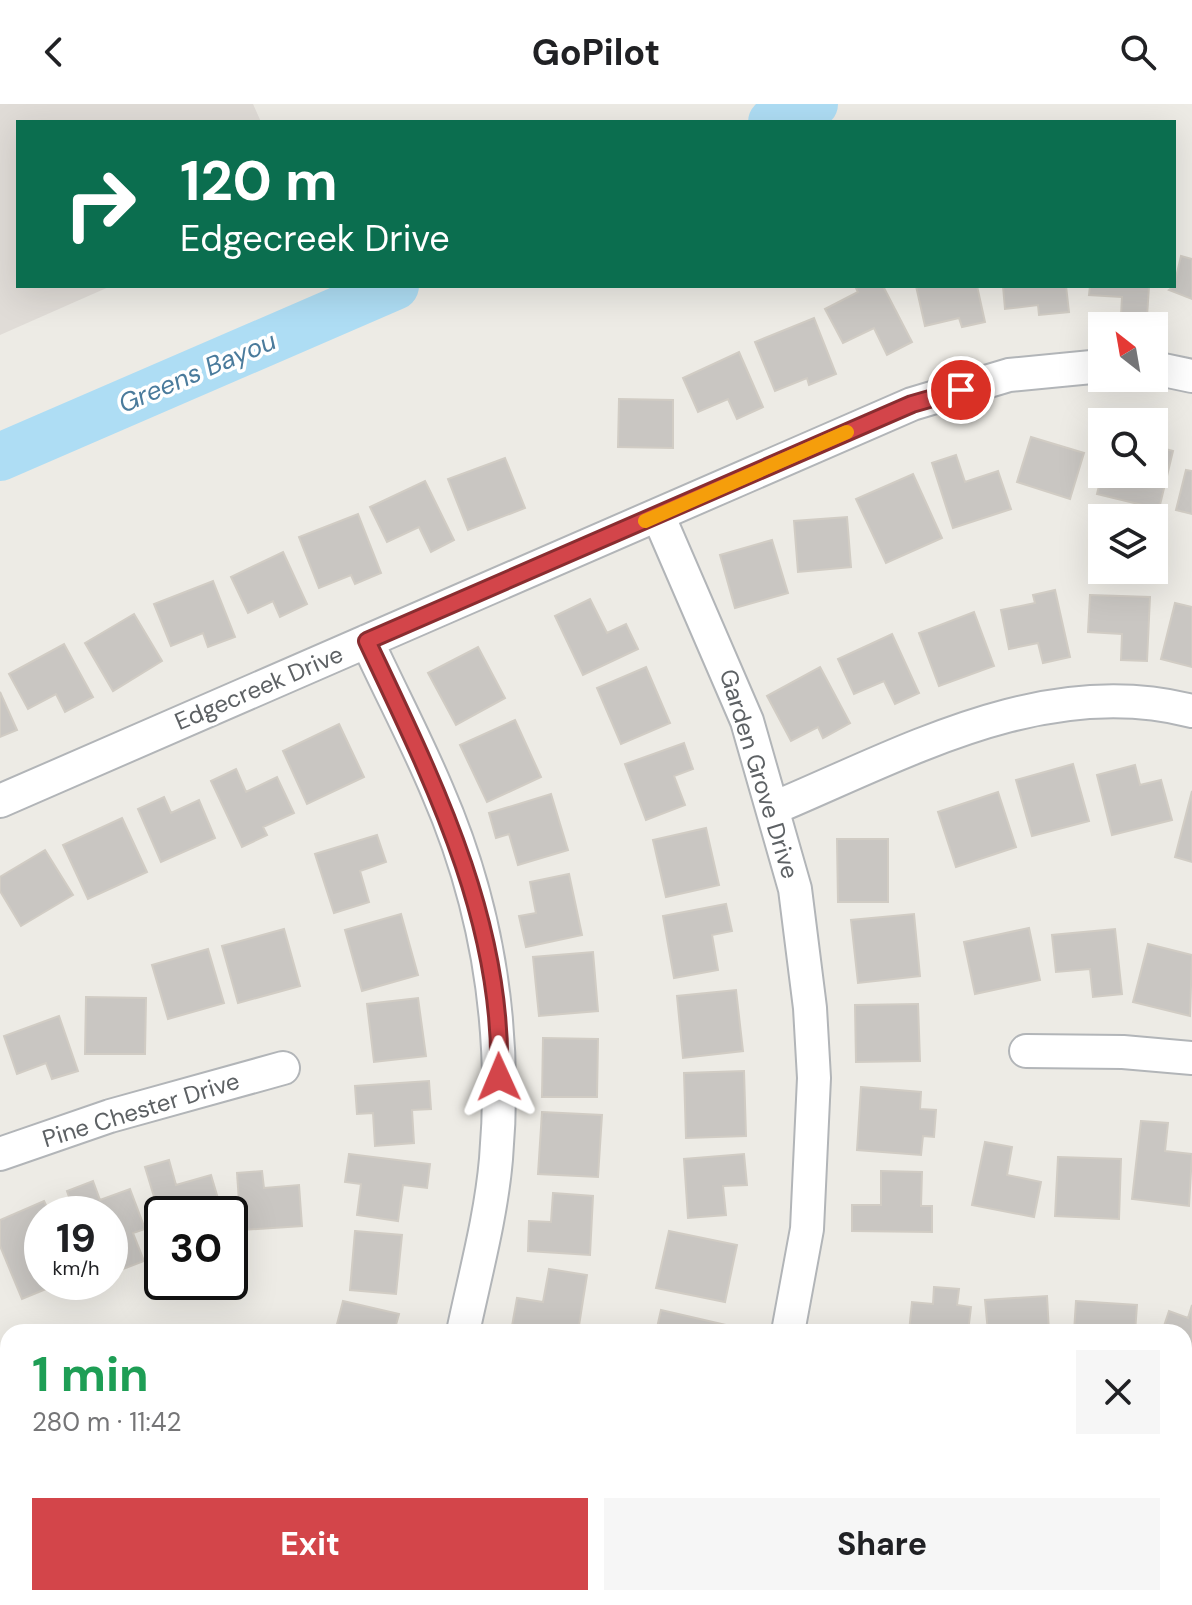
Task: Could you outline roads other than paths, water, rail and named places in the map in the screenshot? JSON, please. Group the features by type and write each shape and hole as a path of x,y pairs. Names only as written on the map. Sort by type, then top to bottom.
{"street":[{"name":"Edgecreek Drive","path":"0,801 912,404 1009,375 1088,367"},
{"path":"1168,371 1192,376"},
{"name":"Garden Grove Drive","path":"658,515 726,666 774,808 795,889 810,1008 814,1078 807,1229 789,1324"},
{"path":"367,641 438,790 478,911 492,979 500,1050 496,1160 465,1324"},
{"path":"774,808 958,730 1030,710 1106,702 1192,711"},
{"path":"1026,1051 1123,1052 1192,1058"},
{"name":"Pine Chester Drive","path":"0,1154 110,1116 283,1068"}],"waterway":[{"name":"Greens Bayou","path":"777,120 814,104"},
{"name":"Greens Bayou","path":"0,457 390,288"}]}
